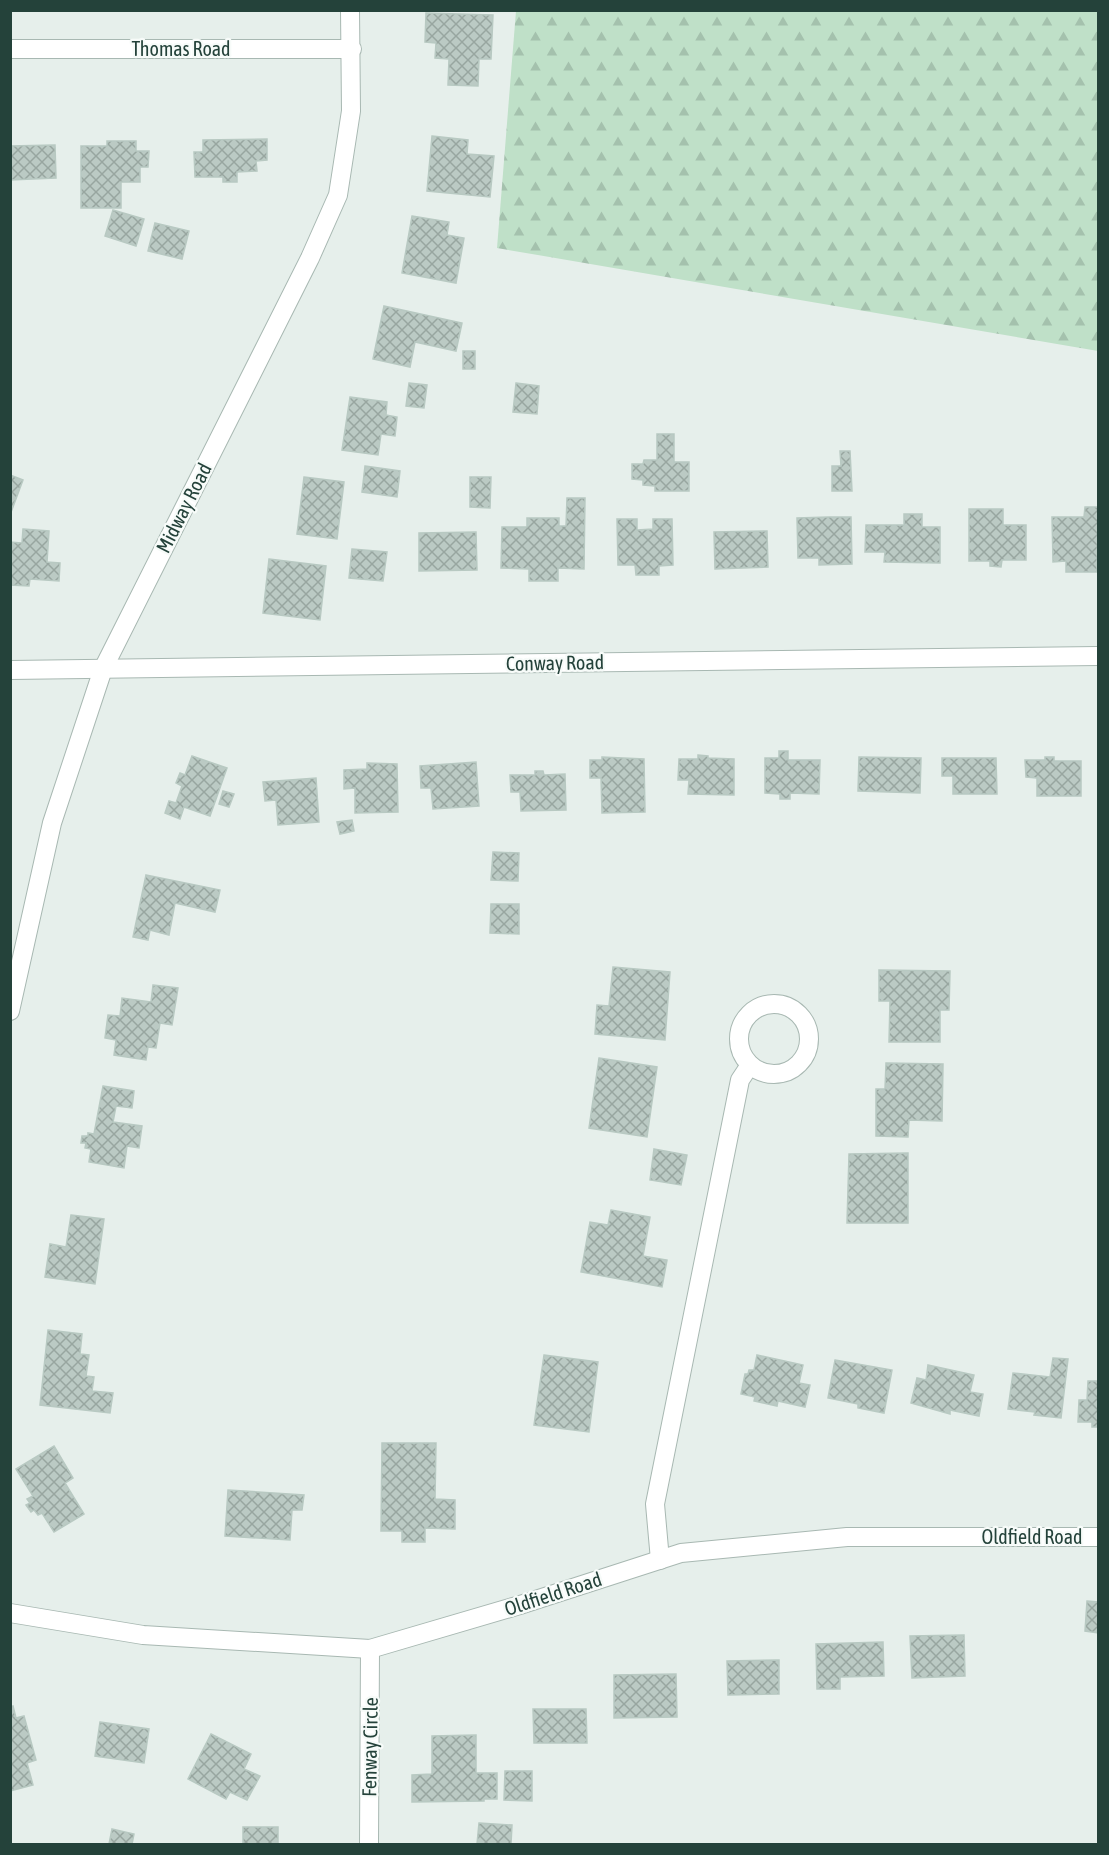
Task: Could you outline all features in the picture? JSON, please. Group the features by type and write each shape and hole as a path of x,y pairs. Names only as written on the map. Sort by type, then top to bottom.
{"street":[{"name":"Midway Road","path":"10,1011 52,823 103,669 309,258 338,195 351,111 350,10"},
{"name":"Thomas Road","path":"10,49 352,49"},
{"name":"Conway Road","path":"10,670 1098,656"},
{"path":"660,1560 655,1504 740,1080 750,1065"},
{"name":"Oldfield Road","path":"10,1613 143,1635 370,1649 520,1605 681,1553 847,1538 1098,1537"},
{"name":"Fenway Circle","path":"369,1845 370,1649"}],"green space":[{"path":"516,11 1098,11 1098,351 497,248"}],"building":[{"path":"426,13 493,15 491,59 479,59 478,86 448,85 449,59 435,58 436,43 425,42"},
{"path":"432,136 468,140 467,154 494,156 490,197 427,191"},
{"path":"267,139 267,160 256,161 257,171 237,172 237,182 223,182 223,177 195,177 194,152 203,152 203,140"},
{"path":"107,141 136,141 136,151 149,151 148,167 140,167 140,182 121,182 121,208 81,208 81,146 107,146"},
{"path":"55,145 56,178 10,180 10,146"},
{"path":"113,210 144,219 136,246 105,236"},
{"path":"412,216 449,222 447,235 464,238 456,283 402,273"},
{"path":"155,223 189,231 182,259 148,251"},
{"path":"384,306 462,323 456,351 415,342 410,367 373,359"},
{"path":"463,351 475,351 475,369 463,369"},
{"path":"409,383 427,385 424,408 406,406"},
{"path":"516,383 539,386 537,414 513,412"},
{"path":"350,397 387,402 386,415 397,417 395,436 381,434 378,455 342,450"},
{"path":"657,434 674,434 674,462 689,462 689,491 655,491 655,486 643,485 643,480 632,479 632,464 643,464 644,460 657,460"},
{"path":"840,451 850,451 852,491 832,491 832,466 841,466"},
{"path":"365,466 400,471 397,497 362,492"},
{"path":"10,475 23,480 10,515"},
{"path":"304,477 344,482 337,539 297,534"},
{"path":"470,477 491,477 490,508 470,507"},
{"path":"567,498 585,498 584,569 558,568 558,581 529,581 529,569 501,568 502,527 527,527 527,518 559,518 559,526 566,526"},
{"path":"1085,507 1098,507 1097,572 1066,572 1066,561 1053,562 1052,517 1084,517"},
{"path":"969,509 1003,509 1003,525 1026,525 1026,560 1002,560 1001,567 990,566 990,561 969,561"},
{"path":"904,514 922,514 922,527 940,527 940,563 884,562 885,552 865,552 866,525 904,525"},
{"path":"851,517 852,564 819,565 819,558 798,558 797,518"},
{"path":"617,519 637,519 637,530 653,529 653,519 672,519 673,565 659,566 659,575 636,575 635,565 618,565"},
{"path":"23,529 49,531 47,562 60,563 59,581 30,579 29,586 10,585 10,542 22,543"},
{"path":"767,531 768,567 715,569 714,532"},
{"path":"476,532 477,570 419,571 419,533"},
{"path":"352,549 387,552 383,581 349,578"},
{"path":"269,559 326,566 320,620 263,613"},
{"path":"779,751 788,751 788,760 820,760 819,794 790,793 790,799 780,799 780,794 765,793 765,758 779,758"},
{"path":"698,755 708,756 708,758 734,759 734,795 688,794 689,780 678,780 679,759 698,759"},
{"path":"192,756 227,768 210,816 184,807 180,819 165,813 169,801 176,803 182,786 176,783 180,773 185,775"},
{"path":"602,757 644,759 645,812 602,813 601,778 590,778 590,760 602,760"},
{"path":"859,757 921,758 920,793 858,791"},
{"path":"1045,757 1054,757 1054,761 1081,761 1081,796 1037,796 1037,778 1026,777 1025,760 1045,760"},
{"path":"942,758 996,758 997,794 953,794 953,776 942,776"},
{"path":"476,762 479,806 433,809 431,788 421,788 420,766"},
{"path":"367,763 397,764 398,812 355,813 355,788 344,789 344,770 367,769"},
{"path":"535,771 543,771 544,775 565,774 566,810 521,811 520,792 511,792 510,775 535,775"},
{"path":"316,778 319,822 278,825 276,800 265,801 263,782"},
{"path":"223,791 234,794 229,807 219,804"},
{"path":"352,820 354,831 340,834 337,822"},
{"path":"493,852 519,853 518,881 491,880"},
{"path":"146,875 220,890 215,912 175,903 169,935 150,930 148,940 133,937"},
{"path":"491,904 519,904 519,934 490,933"},
{"path":"613,967 670,972 665,1040 595,1034 597,1005 609,1006"},
{"path":"879,970 950,971 949,1010 940,1010 940,1042 889,1042 890,1001 879,1001"},
{"path":"153,985 178,988 172,1025 160,1023 156,1048 148,1047 146,1060 114,1055 116,1040 105,1038 108,1015 120,1016 122,998 151,1002"},
{"path":"599,1058 657,1067 647,1137 589,1128"},
{"path":"886,1063 943,1064 942,1121 909,1120 908,1137 876,1136 876,1089 885,1089"},
{"path":"103,1086 134,1091 132,1108 116,1106 113,1122 142,1126 139,1148 127,1146 124,1168 89,1162 91,1149 85,1148 86,1143 81,1143 82,1136 88,1136 88,1133 94,1134"},
{"path":"654,1149 687,1155 681,1185 650,1180"},
{"path":"908,1153 908,1223 847,1223 849,1154"},
{"path":"611,1210 650,1217 643,1256 667,1260 662,1287 581,1272 590,1222 608,1225"},
{"path":"71,1215 104,1219 95,1284 45,1277 50,1244 66,1247"},
{"path":"48,1330 82,1334 80,1354 89,1355 86,1376 94,1377 92,1391 113,1393 110,1413 40,1405"},
{"path":"544,1355 598,1362 589,1432 534,1425"},
{"path":"757,1355 803,1365 799,1383 810,1385 805,1407 778,1401 777,1406 754,1401 755,1397 741,1394 745,1374 748,1374 749,1370 754,1370"},
{"path":"1053,1358 1068,1359 1061,1418 1008,1409 1013,1373 1050,1377"},
{"path":"835,1360 892,1370 884,1413 858,1408 858,1404 828,1398"},
{"path":"928,1365 974,1375 970,1392 983,1394 979,1416 950,1410 950,1414 911,1403 917,1378 926,1380"},
{"path":"1088,1381 1098,1381 1098,1427 1092,1427 1092,1422 1078,1422 1079,1400 1087,1400"},
{"path":"382,1443 436,1443 435,1499 455,1500 455,1529 425,1528 425,1542 402,1542 402,1531 381,1531"},
{"path":"54,1446 73,1478 65,1483 84,1514 54,1532 42,1513 38,1515 34,1510 31,1512 26,1505 30,1503 27,1499 33,1496 16,1469"},
{"path":"228,1490 304,1495 302,1510 292,1510 290,1540 225,1536"},
{"path":"1087,1601 1098,1602 1098,1633 1085,1631"},
{"path":"964,1635 965,1676 912,1678 910,1636"},
{"path":"883,1642 884,1676 840,1677 840,1689 817,1689 816,1644"},
{"path":"779,1660 779,1694 728,1695 727,1661"},
{"path":"676,1674 677,1717 614,1718 614,1675"},
{"path":"13,1706 16,1718 24,1716 36,1760 27,1763 33,1785 10,1791 10,1707"},
{"path":"533,1709 586,1709 587,1743 534,1743"},
{"path":"100,1722 149,1729 144,1763 95,1756"},
{"path":"211,1734 251,1754 244,1769 260,1776 247,1800 230,1792 226,1799 188,1779"},
{"path":"476,1735 476,1773 497,1773 497,1799 412,1802 412,1775 432,1774 432,1736"},
{"path":"505,1771 532,1771 532,1801 504,1800"},
{"path":"479,1823 512,1825 511,1844 477,1844"},
{"path":"243,1827 278,1827 278,1844 243,1844"},
{"path":"112,1829 134,1834 132,1844 109,1844"}]}
